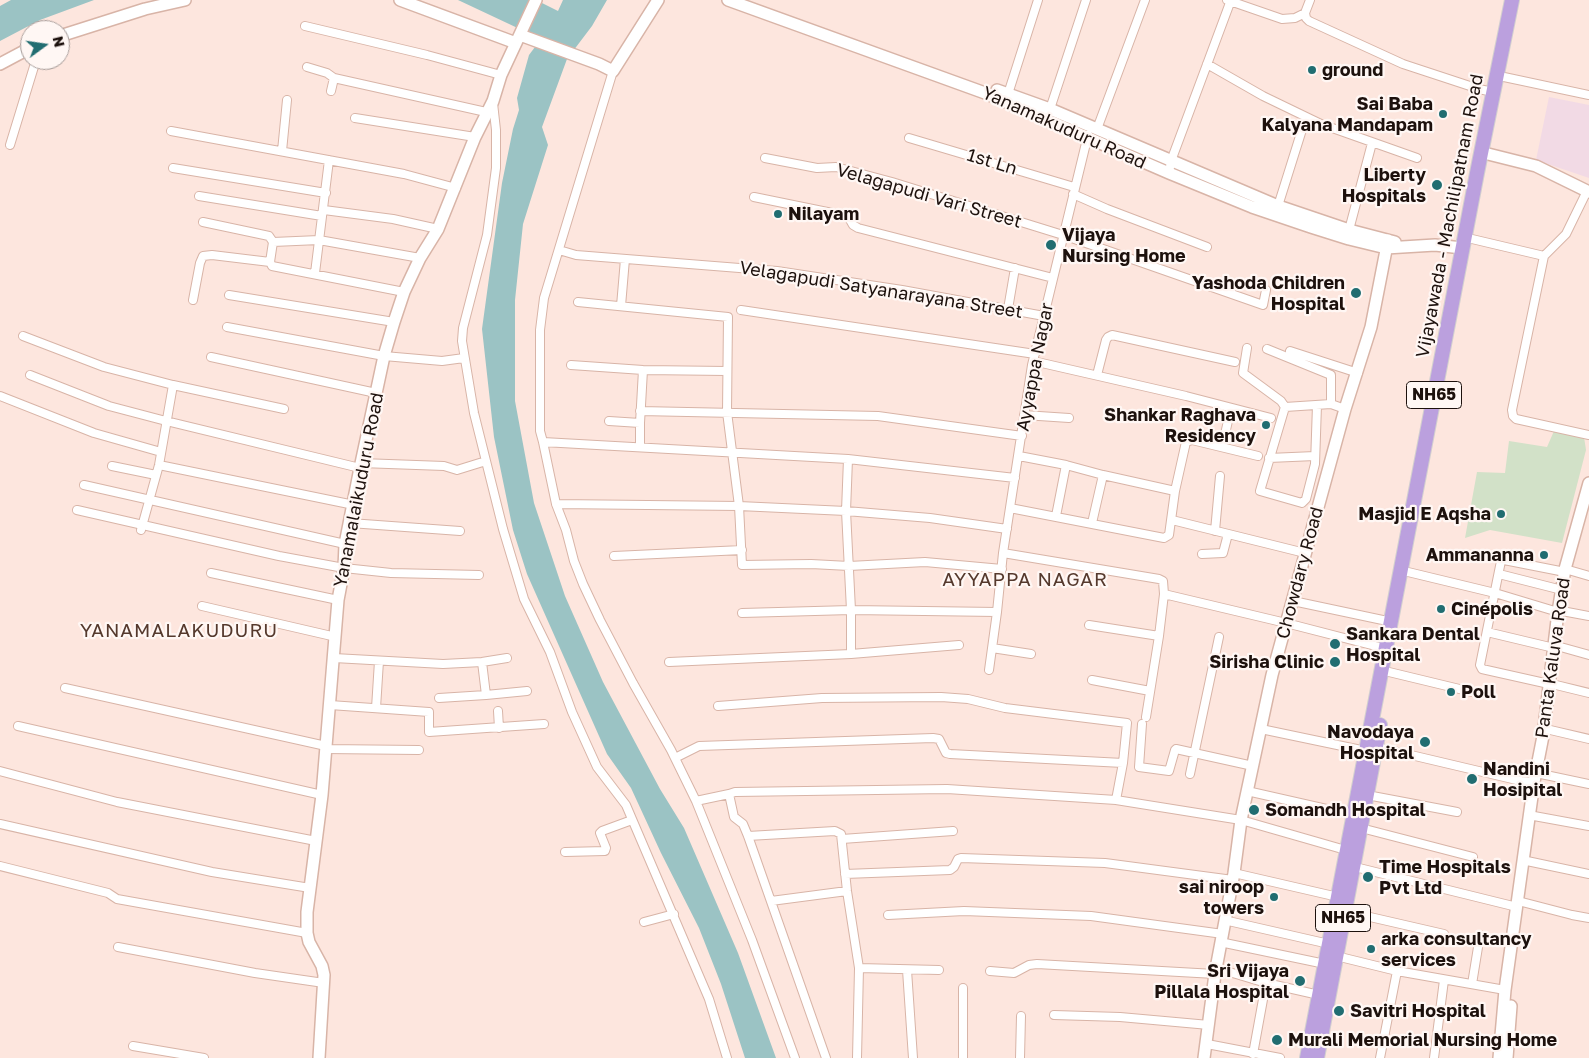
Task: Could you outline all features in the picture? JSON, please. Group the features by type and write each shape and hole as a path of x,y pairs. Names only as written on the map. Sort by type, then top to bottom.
{"highway":[{"name":"Vijayawada - Machilipatnam Road","path":"1467,244 1504,77 1516,4"},
{"name":"Vijayawada - Machilipatnam Road","path":"1307,1058 1338,897 1361,828 1386,648 1421,486 1494,92 1516,4"},
{"name":"Vijayawada - Machilipatnam Road","path":"1318,1058 1344,911 1353,815 1389,672 1408,572 1421,486"}],"street":[{"path":"70,33 145,9 185,0"},
{"path":"400,0 522,37 599,64 612,71"},
{"name":"Yanamalaikuduru Road","path":"319,1058 324,983 322,966 309,942 307,933 310,888 322,795 338,600 344,568 345,544 360,466 384,356 404,292 420,258 438,228 456,188 475,137 493,101 501,75 522,37 536,0"},
{"path":"658,0 612,71 544,298 540,330 540,431 556,504 566,530 574,561 600,620 675,758 696,801 752,940 795,1058"},
{"name":"Yanamakuduru Road","path":"728,0 1092,130 1278,206 1387,244"},
{"name":"Yanamakuduru Road","path":"747,0 1050,109 1169,173 1252,207 1311,227 1349,239 1387,244 1394,241 1401,246 1467,244"},
{"path":"1008,94 1038,0"},
{"path":"1050,109 1086,0"},
{"name":"Ayyappa Nagar","path":"989,670 1003,553 1034,358 1074,191 1092,130 1145,0"},
{"path":"1169,173 1171,161 1229,0 1282,19 1295,18 1305,13"},
{"path":"1310,0 1305,13 1309,21 1403,64 1479,89 1494,92"},
{"path":"305,26 501,75"},
{"path":"0,64 20,53"},
{"path":"1207,64 1263,96 1306,117 1333,129 1417,158"},
{"path":"306,67 327,72 334,78 486,112"},
{"path":"10,145 33,70"},
{"path":"1504,77 1589,96"},
{"path":"331,91 334,78"},
{"path":"282,151 287,100"},
{"path":"493,101 496,130 496,168 487,235 463,328 462,341 474,413 524,599 550,652 572,712 597,767 626,805 709,999 727,1058"},
{"path":"1278,206 1306,117"},
{"path":"355,118 475,137"},
{"path":"171,131 404,174 456,188"},
{"name":"1st Ln","path":"909,138 1074,191 1107,209 1207,247"},
{"path":"1349,230 1372,143"},
{"path":"1488,154 1536,166 1588,191 1566,234 1544,256 1512,410 1513,416 1516,419 1589,435"},
{"name":"Velagapudi Vari Street","path":"765,158 817,168 836,167 892,182 1063,235 1263,305 1266,290"},
{"path":"314,273 329,160"},
{"path":"172,168 326,193"},
{"path":"199,196 323,213 393,219 438,228"},
{"path":"754,197 842,214 849,218 853,225 858,228 1053,278"},
{"path":"203,222 264,234 272,239 273,242 270,262"},
{"path":"273,242 319,240 420,258"},
{"name":"Chowdary Road","path":"1204,1058 1221,938 1234,877 1241,820 1272,675 1345,409 1358,373 1371,327 1387,244"},
{"path":"1467,244 1544,256"},
{"name":"Velagapudi Satyanarayana Street","path":"559,250 576,255 598,255 777,271 1044,316"},
{"path":"193,300 200,263 203,256 212,255 270,262 272,266 404,292"},
{"path":"621,306 625,258"},
{"path":"1008,309 1015,268"},
{"path":"229,295 394,322"},
{"path":"578,302 728,317 727,412 740,506 742,565 811,564 849,566 925,562 1002,569"},
{"path":"741,310 1034,358 1097,376 1271,418"},
{"path":"227,327 384,356 442,361 464,358"},
{"path":"1097,376 1108,337 1112,335 1236,362"},
{"path":"23,336 104,367 172,385 284,409"},
{"path":"1247,348 1243,373 1281,401 1285,407"},
{"path":"1267,349 1331,375 1331,404"},
{"path":"1290,351 1358,373"},
{"path":"211,357 376,393"},
{"path":"571,365 644,370 727,371"},
{"path":"640,448 640,411 644,370"},
{"path":"30,375 109,406 166,422 360,466 444,466 457,470 486,461"},
{"path":"141,528 159,465 172,385"},
{"path":"0,396 94,433 161,452"},
{"path":"1285,407 1331,404 1345,409"},
{"path":"1285,407 1260,491 1302,502 1306,499 1315,460 1317,405"},
{"path":"1222,447 1231,408"},
{"path":"640,411 878,416 1022,436"},
{"path":"1024,415 1069,418"},
{"path":"609,422 640,424"},
{"path":"1010,508 1164,538 1169,535 1186,442 1190,440 1258,456"},
{"path":"542,442 848,459 1015,478"},
{"path":"1019,456 1066,464 1103,475 1176,491"},
{"path":"1269,458 1315,460 1329,468"},
{"path":"848,459 846,510 851,610 850,654"},
{"path":"1056,516 1066,464"},
{"path":"159,465 354,505"},
{"path":"112,466 156,476"},
{"path":"1092,523 1103,475"},
{"path":"1215,531 1220,476"},
{"name":"Panta Kaluva Road","path":"1507,1058 1519,905 1537,778 1546,730 1560,611 1568,556 1589,483"},
{"path":"84,485 345,544"},
{"path":"556,504 740,506 846,510 930,518 1007,529"},
{"path":"77,510 141,528 344,568 391,573 479,575"},
{"path":"1172,520 1305,552"},
{"path":"350,522 460,531"},
{"path":"1202,554 1223,553 1228,534"},
{"path":"614,556 742,550"},
{"path":"1003,553 1159,579 1164,585 1164,594 1138,767 1168,772 1175,749 1253,766"},
{"path":"1589,576 1503,560 1486,632 1480,668 1589,693"},
{"name":"Panta Kaluva Road","path":"1560,611 1566,571"},
{"path":"1408,572 1560,611 1589,616"},
{"path":"211,573 338,600"},
{"path":"1499,574 1562,590"},
{"path":"1164,594 1386,648"},
{"path":"1292,601 1392,622"},
{"path":"202,606 336,637"},
{"path":"742,613 851,610 997,612"},
{"path":"1089,625 1159,636"},
{"path":"1486,632 1589,654"},
{"path":"1190,774 1219,637"},
{"path":"669,662 850,654 959,645"},
{"path":"992,648 1031,654"},
{"path":"334,658 434,663 482,662 507,658"},
{"path":"376,708 379,660"},
{"path":"482,662 486,695"},
{"path":"1389,672 1476,693"},
{"path":"1092,680 1150,691"},
{"name":"Panta Kaluva Road","path":"1537,778 1551,684"},
{"path":"65,688 326,747 419,750"},
{"path":"439,698 527,691"},
{"path":"718,706 822,698 941,697 968,699 1005,708 1127,723 1123,763 1116,800"},
{"path":"330,705 429,712 429,732 544,724"},
{"path":"498,711 499,728"},
{"path":"18,726 322,795"},
{"path":"1261,729 1371,749 1521,781 1537,778 1589,784"},
{"path":"1546,730 1589,739"},
{"path":"675,758 699,746 933,738 938,739 946,753 950,754 1123,763"},
{"path":"0,771 117,802 316,841"},
{"path":"696,801 735,792 947,789 1116,800 1241,820 1350,858 1519,905 1589,918"},
{"path":"1248,791 1353,815"},
{"path":"729,794 734,817 743,824 748,836 826,1058"},
{"path":"1367,794 1457,812"},
{"path":"1531,817 1589,826"},
{"name":"Panta Kaluva Road","path":"1498,1058 1505,990 1527,861 1531,817"},
{"path":"565,852 605,851 606,848 600,833 632,820"},
{"path":"0,824 212,872 310,888"},
{"path":"1361,828 1473,857"},
{"path":"842,839 953,831"},
{"path":"748,836 835,832 841,834 847,891 859,968 857,1058"},
{"path":"845,874 950,870 958,859 961,858 1105,862 1234,877 1338,897"},
{"path":"1527,861 1589,874"},
{"path":"0,866 108,893 117,899 307,933"},
{"path":"771,901 847,891"},
{"path":"888,915 964,911 1091,916 1221,938 1324,964"},
{"path":"1344,911 1444,934"},
{"path":"644,922 674,914"},
{"path":"1224,920 1329,944"},
{"path":"1472,984 1480,935"},
{"path":"118,947 255,973 324,983"},
{"path":"1336,956 1398,971 1505,990"},
{"path":"990,971 1014,973 1029,965 1037,964 1216,971 1319,995"},
{"path":"859,968 938,970"},
{"path":"907,970 912,1058"},
{"path":"1380,1058 1398,971"},
{"path":"1434,1058 1444,980"},
{"path":"1253,1054 1266,983"},
{"path":"963,988 963,1058"},
{"path":"1054,1015 1120,1017 1209,1025"},
{"path":"1020,1058 1021,1016"},
{"path":"1207,1044 1280,1058"},
{"path":"133,1046 204,1058"}],"shaded area":[{"path":"1549,97 1589,105 1589,178 1536,160"}],"green space":[{"path":"1554,431 1584,437 1586,450 1562,543 1490,530 1465,538 1477,472 1505,473 1509,441 1547,447"}],"water":[{"path":"11,0 94,0 40,20 20,20 20,30 0,41 0,6"},
{"path":"458,0 536,0 558,11 563,0 607,0 592,26 567,59 542,127 548,145 523,224 515,300 515,401 534,503 565,596 603,682 660,789 684,828 738,953 776,1058 745,1058 721,984 699,928 631,788 607,754 527,574 513,530 494,437 482,329 502,183 513,129 519,110 517,98 529,55 541,39"}],"place":[{"name":"ground","path":"1312,70"},
{"name":"Sai Baba Kalyana Mandapam","path":"1443,114"},
{"name":"Liberty Hospitals","path":"1437,185"},
{"name":"Nilayam","path":"778,214"},
{"name":"Vijaya Nursing Home","path":"1051,245"},
{"name":"Yashoda Children Hospital","path":"1356,293"},
{"name":"Shankar Raghava Residency","path":"1266,425"},
{"name":"Masjid E Aqsha","path":"1501,514"},
{"name":"Ammananna","path":"1544,555"},
{"name":"Cinépolis","path":"1441,609"},
{"name":"Sankara Dental Hospital","path":"1335,644"},
{"name":"Sirisha Clinic","path":"1335,662"},
{"name":"Poll","path":"1451,692"},
{"name":"Navodaya Hospital","path":"1425,742"},
{"name":"Nandini Hosipital","path":"1472,779"},
{"name":"Somandh Hospital","path":"1254,810"},
{"name":"Time Hospitals Pvt Ltd","path":"1368,877"},
{"name":"sai niroop towers","path":"1274,897"},
{"name":"arka consultancy services","path":"1371,949"},
{"name":"Sri Vijaya Pillala Hospital","path":"1300,981"},
{"name":"Savitri Hospital","path":"1339,1011"},
{"name":"Murali Memorial Nursing Home","path":"1277,1040"}],"district":[{"name":"AYYAPPA NAGAR","path":"1025,580"},
{"name":"YANAMALAKUDURU","path":"179,631"}]}
